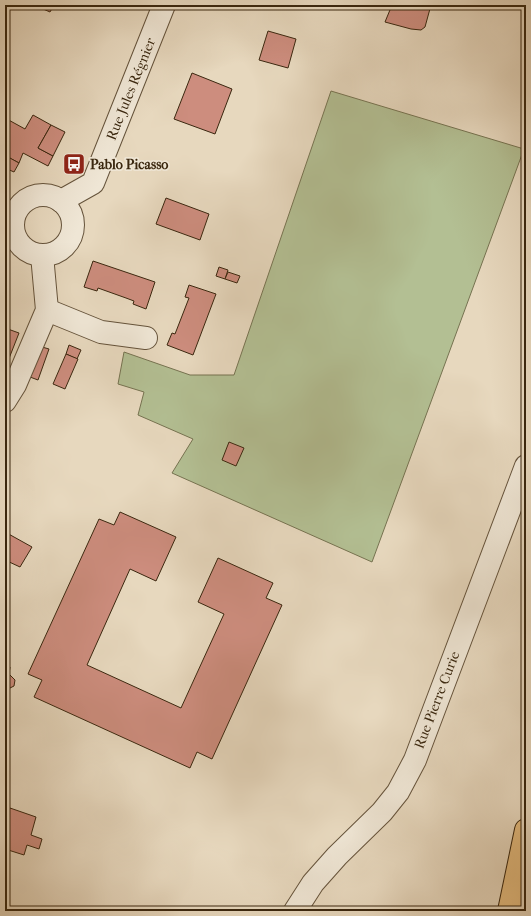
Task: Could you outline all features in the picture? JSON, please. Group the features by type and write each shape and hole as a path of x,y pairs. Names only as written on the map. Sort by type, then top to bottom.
{"main road":[{"path":"509,911 526,830"}],"street":[{"name":"Rue Jules Régnier","path":"61,201 93,183 162,6"},
{"path":"44,195 52,196 61,201 70,213 73,223 69,240 60,250 42,255 27,251 18,242 9,216 19,206 33,197 44,195"},
{"path":"5,401 16,385 47,310 42,255"},
{"path":"47,310 101,332 146,338"},
{"name":"Rue Pierre Curie","path":"298,909 313,883 337,856 382,812 398,792 415,760 526,466"}],"green space":[{"path":"331,91 524,149 372,562 172,473 193,439 138,415 144,392 118,384 124,352 190,375 234,375"}],"building":[{"path":"34,5 54,5 50,12"},
{"path":"392,5 431,5 425,27 421,30 411,29 385,22"},
{"path":"268,31 296,39 288,68 259,60"},
{"path":"192,73 232,89 215,134 174,119"},
{"path":"33,115 51,125 38,148 53,156 48,166 23,153 19,163 8,157 5,163 5,118 25,129"},
{"path":"51,125 65,132 53,156 38,148"},
{"path":"8,157 19,163 14,172 5,168"},
{"path":"166,198 209,214 200,240 156,224"},
{"path":"93,261 155,282 146,309 133,304 134,301 98,288 97,291 84,287"},
{"path":"219,267 228,270 225,279 216,276"},
{"path":"228,272 240,276 237,283 225,279"},
{"path":"189,285 216,294 193,355 167,345 172,333 175,334 189,298 185,297"},
{"path":"5,328 19,333 8,361 5,360"},
{"path":"69,345 81,350 77,359 66,354"},
{"path":"42,347 49,349 38,380 30,377"},
{"path":"66,354 78,359 65,389 53,384"},
{"path":"229,442 244,448 236,466 222,460"},
{"path":"120,512 176,537 156,581 130,569 87,665 181,708 224,614 198,602 218,558 273,583 266,598 282,605 212,759 197,752 190,768 34,697 42,680 28,674 99,519 114,525"},
{"path":"5,532 32,547 20,567 5,560"},
{"path":"5,665 10,667 9,674 15,680 14,686 8,689 7,696 5,695"},
{"path":"10,808 36,817 31,835 42,839 39,849 27,845 24,855 5,849 5,824"}],"place":[{"name":"Pablo Picasso","path":"74,164"}]}
